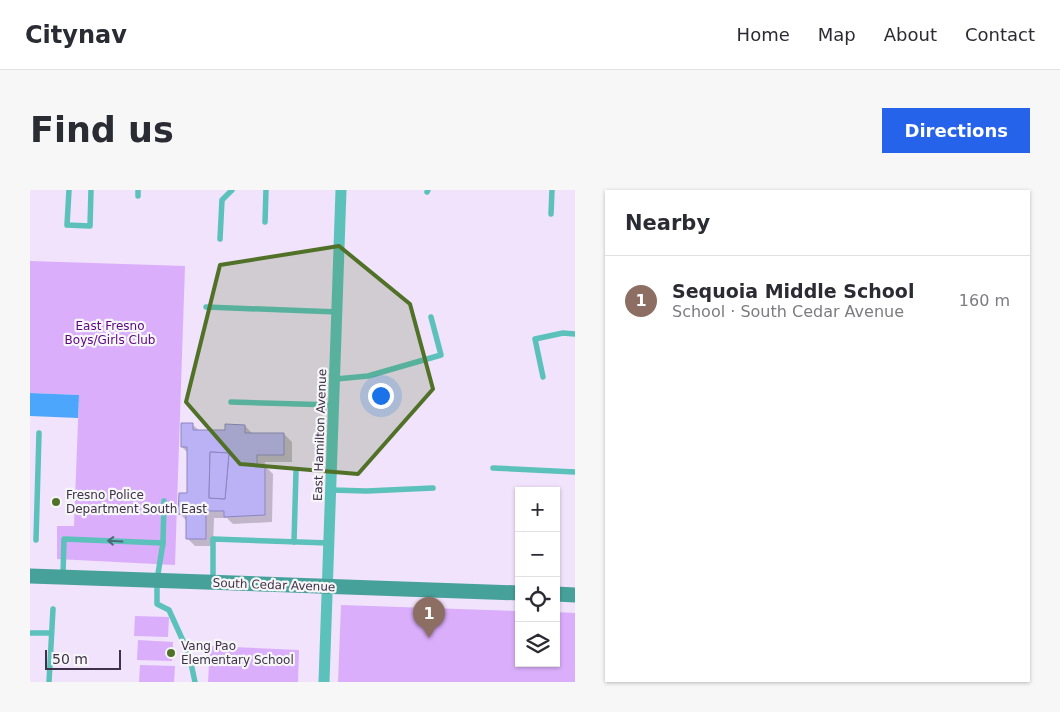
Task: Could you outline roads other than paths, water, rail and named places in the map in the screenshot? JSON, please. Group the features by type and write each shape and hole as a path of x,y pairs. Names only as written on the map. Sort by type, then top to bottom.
{"main road":[{"name":"South Cedar Avenue","path":"30,576 515,593"},
{"path":"560,594 575,595"}],"street":[{"name":"East Hamilton Avenue","path":"324,682 336,379 341,190"}],"lane":[{"path":"69,190 67,225 90,226 91,190"},
{"path":"220,239 222,200 232,190"},
{"path":"265,222 266,190"},
{"path":"551,214 552,190"},
{"path":"206,307 338,312"},
{"path":"336,379 368,376 441,356 431,317"},
{"path":"543,377 535,338 575,334"},
{"path":"231,402 334,405"},
{"path":"36,540 33,501 39,433"},
{"path":"493,468 575,472"},
{"path":"294,542 296,470"},
{"path":"331,490 367,491 433,488"},
{"path":"164,501 163,544 157,580 157,604 169,610 189,654 195,682"},
{"path":"62,578 64,539 163,544"},
{"path":"212,582 214,540 329,543"},
{"path":"49,682 53,609"},
{"path":"30,633 51,633"}],"water":[{"path":"30,393 79,395 78,418 30,416"}],"place":[{"name":"Fresno Police Department South East","path":"56,502"},
{"name":"Sequoia Middle School","path":"429,638"},
{"name":"Vang Pao Elementary School","path":"171,653"}],"park label":[{"name":"East Fresno Boys/Girls Club","path":"110,333"}]}
